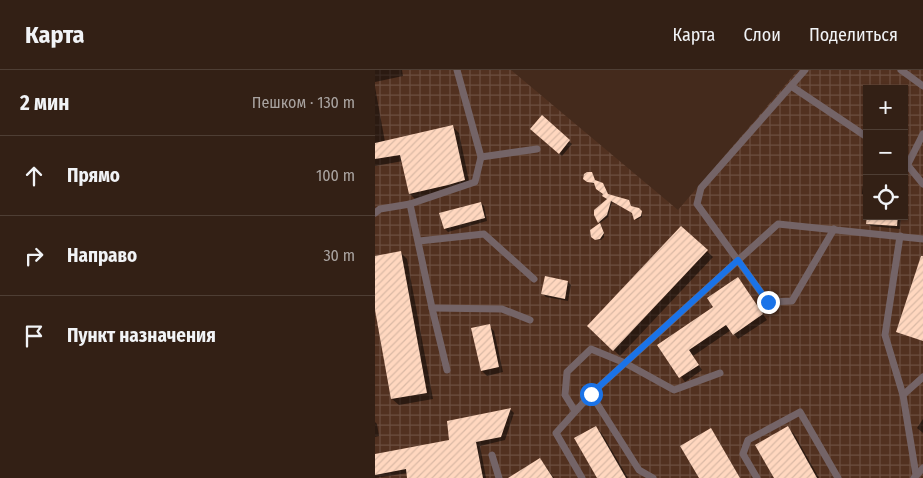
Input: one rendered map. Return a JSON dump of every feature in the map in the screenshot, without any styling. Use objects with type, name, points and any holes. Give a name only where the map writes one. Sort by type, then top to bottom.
[{"type":"lane","points":[[375,213],[380,210],[410,204],[475,182],[481,157],[457,70]]},
{"type":"lane","points":[[805,70],[701,188],[697,204],[768,302],[792,301],[833,229]]},
{"type":"lane","points":[[901,70],[923,86]]},
{"type":"lane","points":[[791,86],[863,134]]},
{"type":"lane","points":[[908,160],[923,134]]},
{"type":"lane","points":[[481,157],[537,149]]},
{"type":"lane","points":[[908,165],[923,184]]},
{"type":"lane","points":[[410,204],[447,370]]},
{"type":"lane","points":[[582,478],[556,433],[591,394],[778,224],[923,239]]},
{"type":"lane","points":[[419,241],[484,234],[534,280]]},
{"type":"lane","points":[[900,236],[885,335],[903,396],[915,477]]},
{"type":"lane","points":[[432,308],[502,309],[529,320]]},
{"type":"lane","points":[[575,411],[565,395],[567,372],[591,349],[625,363],[674,390],[720,373]]},
{"type":"lane","points":[[903,396],[923,377]]},
{"type":"lane","points":[[591,394],[639,470],[653,478]]},
{"type":"lane","points":[[757,478],[743,454],[748,440],[799,412],[838,478]]},
{"type":"lane","points":[[492,455],[499,478]]},
{"type":"lane","points":[[915,477],[923,468]]},
{"type":"shaded area","points":[[375,70],[511,70],[678,210],[798,70],[923,70],[923,478],[375,478]]},
{"type":"building","points":[[542,115],[570,140],[559,154],[530,129]]},
{"type":"building","points":[[453,125],[465,180],[409,194],[400,155],[375,159],[375,143]]},
{"type":"building","points":[[592,172],[595,180],[603,183],[608,194],[629,200],[631,206],[639,208],[642,211],[641,216],[634,220],[632,213],[611,201],[607,215],[598,223],[594,210],[607,199],[596,189],[594,183],[583,179],[584,174]]},
{"type":"building","points":[[481,202],[485,218],[444,229],[439,213]]},
{"type":"building","points":[[866,220],[898,220],[897,226],[866,224]]},
{"type":"building","points":[[600,223],[604,233],[600,239],[595,240],[591,237],[590,230]]},
{"type":"building","points":[[681,226],[708,250],[613,351],[587,326]]},
{"type":"building","points":[[401,251],[427,393],[391,399],[375,310],[375,256]]},
{"type":"building","points":[[921,256],[923,256],[923,341],[896,332]]},
{"type":"building","points":[[545,276],[568,281],[565,299],[541,294]]},
{"type":"building","points":[[738,277],[763,314],[733,335],[726,325],[689,350],[699,365],[679,378],[657,345],[713,307],[707,298]]},
{"type":"building","points":[[490,324],[499,367],[481,371],[471,328]]},
{"type":"building","points":[[511,408],[501,437],[476,442],[483,478],[407,478],[406,469],[375,475],[375,454],[449,440],[447,421]]},
{"type":"building","points":[[596,426],[626,478],[597,478],[574,438]]},
{"type":"building","points":[[788,426],[817,478],[774,478],[755,445]]},
{"type":"building","points":[[711,428],[740,478],[699,478],[680,446]]},
{"type":"building","points":[[540,458],[553,478],[508,478]]},
{"type":"route","points":[[591,394],[738,260],[768,302]]}]
